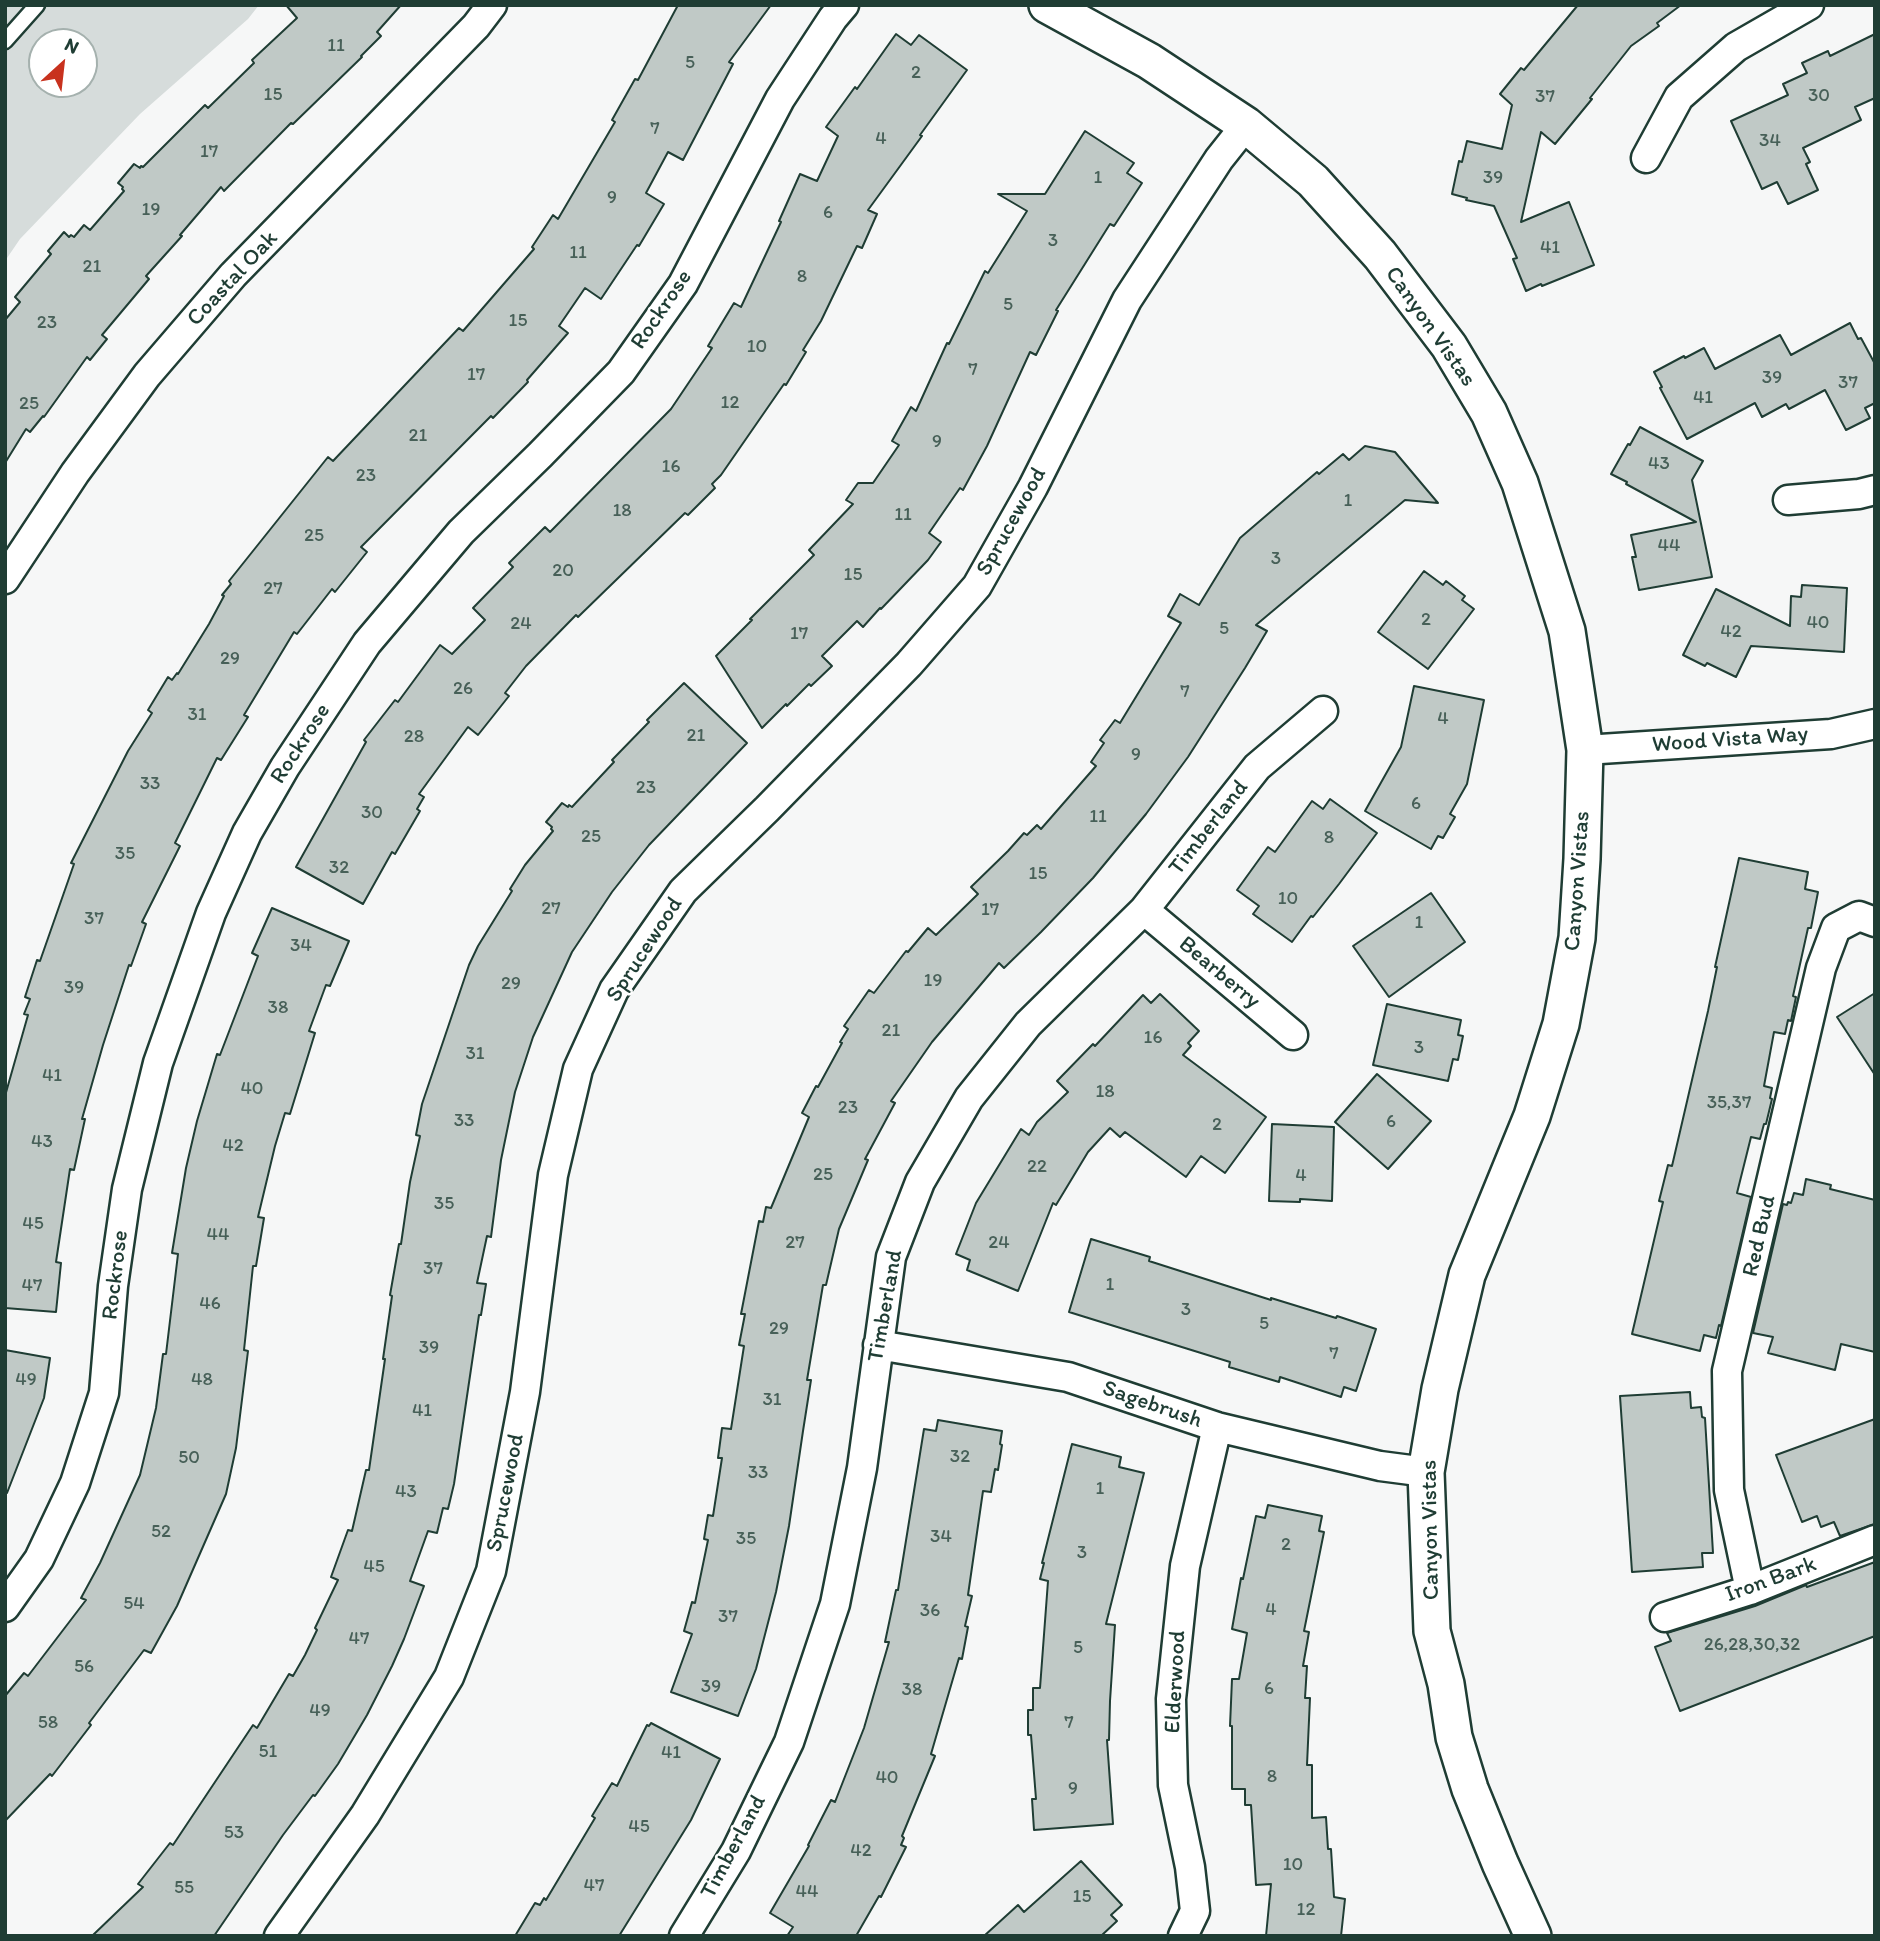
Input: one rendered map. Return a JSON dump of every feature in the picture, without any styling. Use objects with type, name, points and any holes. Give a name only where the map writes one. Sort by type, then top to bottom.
[{"type":"street","name":"Coastal Oak","points":[[5,579],[75,473],[156,365],[233,275],[476,26],[492,5]]},
{"type":"street","name":"Rockrose","points":[[5,1607],[39,1559],[75,1483],[104,1393],[113,1286],[127,1189],[158,1063],[211,913],[247,833],[285,767],[367,643],[461,532],[621,372],[683,284],[780,99],[844,5]]},
{"type":"street","name":"Canyon Vistas","points":[[1047,5],[1149,61],[1245,125],[1312,181],[1380,255],[1449,346],[1489,413],[1520,483],[1567,631],[1585,750],[1577,938],[1561,1024],[1532,1116],[1467,1275],[1440,1389],[1426,1472],[1433,1631],[1446,1684],[1454,1738],[1470,1789],[1533,1936]]},
{"type":"street","points":[[1646,158],[1679,97],[1736,47],[1809,5]]},
{"type":"street","name":"Sprucewood","points":[[279,1936],[365,1815],[449,1677],[491,1571],[525,1392],[553,1175],[578,1069],[614,990],[683,891],[909,664],[977,586],[1033,486],[1127,300],[1219,159],[1245,125]]},
{"type":"street","points":[[1788,500],[1859,494],[1875,490]]},
{"type":"street","name":"Timberland","points":[[684,1936],[736,1851],[789,1741],[835,1604],[862,1468],[891,1257],[920,1182],[969,1098],[1028,1024],[1144,910],[1257,767],[1323,710]]},
{"type":"street","name":"Wood Vista Way","points":[[1585,750],[1831,734],[1875,724]]},
{"type":"street","name":"Bearberry","points":[[1144,910],[1293,1035]]},
{"type":"street","name":"Red Bud","points":[[1750,1590],[1729,1490],[1727,1371],[1821,968],[1836,929],[1859,916],[1875,922]]},
{"type":"street","name":"Sagebrush","points":[[878,1345],[1068,1377],[1217,1427],[1380,1466],[1426,1472]]},
{"type":"street","name":"Elderwood","points":[[1184,1936],[1195,1911],[1190,1867],[1173,1785],[1171,1699],[1185,1566],[1217,1427]]},
{"type":"street","name":"Iron Bark","points":[[1665,1616],[1750,1590],[1875,1540]]},
{"type":"lane","points":[[5,41],[37,5]]},
{"type":"shaded area","points":[[5,5],[259,5],[248,19],[140,114],[20,239],[5,261]]},
{"type":"building","points":[[286,5],[401,5],[377,32],[381,36],[362,57],[291,123],[224,191],[221,187],[146,276],[149,279],[102,335],[107,339],[90,360],[87,357],[44,417],[30,432],[26,429],[5,463],[5,320],[20,302],[15,297],[51,254],[48,251],[64,232],[69,237],[74,237],[84,225],[90,230],[124,191],[118,183],[134,164],[143,167],[205,105],[208,108],[254,63],[252,60],[297,18]]},
{"type":"building","points":[[678,5],[771,5],[729,62],[733,64],[683,160],[668,152],[646,193],[664,204],[639,246],[637,245],[601,299],[585,288],[559,326],[568,333],[528,382],[361,547],[367,552],[335,592],[332,589],[297,634],[294,632],[244,715],[248,717],[221,760],[217,758],[175,843],[180,846],[142,922],[146,924],[131,966],[129,965],[103,1045],[82,1119],[85,1119],[74,1170],[70,1169],[56,1262],[61,1263],[56,1312],[5,1308],[5,1096],[28,1015],[24,1014],[30,999],[25,997],[74,864],[71,863],[128,751],[152,713],[148,710],[168,677],[172,680],[178,674],[209,624],[224,596],[222,595],[231,584],[229,581],[328,457],[333,461],[459,328],[463,331],[534,249],[532,247],[553,215],[558,219],[615,122],[612,120],[635,79],[638,80]]},
{"type":"building","points":[[1578,5],[1681,5],[1657,23],[1659,26],[1631,46],[1555,144],[1541,132],[1521,222],[1569,202],[1594,265],[1526,291],[1513,259],[1517,258],[1494,206],[1452,194],[1459,161],[1462,162],[1467,141],[1502,149],[1512,105],[1500,94],[1521,68],[1524,70]]},
{"type":"building","points":[[896,34],[911,45],[919,35],[967,70],[868,210],[877,214],[862,248],[857,246],[821,321],[803,350],[806,352],[786,385],[784,384],[712,484],[715,488],[688,515],[685,513],[578,617],[576,615],[526,666],[505,693],[509,696],[478,735],[468,727],[419,794],[424,797],[417,809],[420,811],[395,854],[392,852],[363,904],[296,867],[366,742],[364,740],[395,700],[398,702],[440,645],[452,654],[485,620],[473,608],[513,567],[509,563],[545,527],[550,532],[671,409],[712,348],[708,346],[734,303],[741,307],[800,174],[817,181],[838,136],[826,127]]},
{"type":"building","points":[[1875,34],[1875,98],[1855,107],[1861,120],[1803,148],[1810,162],[1806,164],[1818,190],[1788,204],[1777,182],[1762,189],[1731,121],[1788,95],[1783,84],[1807,73],[1802,63],[1828,51],[1830,56]]},
{"type":"building","points":[[1085,131],[1134,163],[1127,173],[1142,183],[1114,226],[1110,224],[1056,310],[1058,311],[1036,355],[1030,352],[987,446],[963,490],[960,488],[929,533],[941,542],[928,560],[863,627],[857,621],[822,656],[832,666],[762,728],[716,656],[814,555],[809,550],[853,504],[846,500],[858,483],[873,483],[899,445],[892,441],[911,407],[916,411],[947,343],[949,344],[985,271],[988,273],[1027,211],[998,194],[1045,194]]},
{"type":"building","points":[[1850,323],[1875,364],[1875,403],[1865,408],[1870,418],[1846,430],[1825,390],[1789,409],[1786,404],[1762,417],[1755,403],[1687,439],[1654,372],[1704,348],[1715,369],[1780,335],[1791,355]]},
{"type":"building","points":[[1640,427],[1703,461],[1692,480],[1712,577],[1639,590],[1632,557],[1636,557],[1631,535],[1696,522],[1611,474]]},
{"type":"building","points":[[1365,446],[1395,452],[1438,503],[1405,500],[1256,625],[1267,631],[1188,757],[1146,814],[1093,878],[1041,932],[1004,968],[999,963],[932,1042],[891,1101],[895,1103],[865,1159],[868,1160],[839,1229],[826,1285],[823,1285],[807,1380],[811,1380],[789,1526],[776,1592],[756,1669],[738,1716],[671,1692],[692,1634],[684,1631],[692,1602],[695,1603],[708,1540],[704,1539],[708,1515],[713,1516],[722,1458],[718,1458],[722,1428],[731,1429],[744,1346],[739,1345],[745,1314],[741,1314],[759,1221],[763,1222],[766,1207],[771,1208],[809,1117],[802,1113],[842,1043],[840,1042],[848,1029],[844,1026],[869,990],[874,993],[906,951],[908,952],[928,928],[936,935],[978,894],[971,887],[1024,833],[1027,835],[1037,825],[1041,829],[1096,766],[1091,762],[1104,743],[1100,740],[1115,720],[1120,723],[1181,623],[1168,616],[1180,594],[1199,605],[1240,538],[1317,472],[1319,474],[1343,454],[1349,460]]},
{"type":"building","points":[[1424,571],[1443,585],[1446,581],[1465,596],[1462,600],[1474,609],[1428,669],[1378,632]]},
{"type":"building","points":[[1802,585],[1847,588],[1844,652],[1751,646],[1736,677],[1683,655],[1716,589],[1790,626],[1791,596],[1801,597]]},
{"type":"building","points":[[684,683],[747,743],[649,845],[612,892],[572,952],[533,1037],[515,1092],[501,1160],[491,1237],[487,1236],[477,1283],[486,1284],[454,1484],[448,1509],[443,1508],[437,1533],[428,1531],[410,1581],[424,1586],[392,1666],[338,1764],[283,1835],[214,1936],[92,1936],[143,1887],[138,1884],[170,1843],[173,1845],[253,1725],[257,1728],[289,1674],[293,1676],[317,1630],[315,1628],[338,1580],[331,1577],[348,1530],[352,1531],[366,1470],[369,1470],[385,1359],[390,1295],[420,1136],[416,1135],[422,1104],[469,965],[525,865],[553,831],[546,822],[562,803],[572,807],[649,722],[647,720]]},
{"type":"building","points":[[1414,686],[1484,700],[1467,784],[1450,814],[1455,817],[1443,838],[1438,836],[1431,849],[1365,811],[1401,747]]},
{"type":"building","points":[[1330,799],[1377,833],[1292,942],[1253,914],[1259,906],[1237,890],[1268,847],[1275,852],[1312,801],[1323,809]]},
{"type":"building","points":[[1739,858],[1808,872],[1805,889],[1818,892],[1793,996],[1796,997],[1791,1021],[1788,1020],[1785,1034],[1774,1032],[1764,1086],[1772,1088],[1766,1124],[1760,1139],[1751,1137],[1737,1193],[1751,1197],[1721,1326],[1719,1325],[1716,1338],[1704,1335],[1700,1351],[1632,1334],[1663,1202],[1659,1201],[1668,1165],[1672,1166],[1708,1011]]},
{"type":"building","points":[[1431,893],[1465,942],[1389,997],[1353,946]]},
{"type":"building","points":[[272,908],[349,941],[330,986],[326,985],[309,1031],[315,1033],[290,1114],[285,1113],[258,1217],[264,1218],[256,1266],[253,1266],[244,1350],[248,1351],[236,1448],[226,1494],[177,1606],[151,1653],[144,1650],[52,1776],[50,1774],[5,1821],[5,1696],[24,1673],[28,1676],[86,1600],[81,1598],[140,1475],[156,1408],[163,1354],[166,1354],[178,1254],[172,1253],[186,1168],[217,1054],[220,1055],[258,956],[252,953]]},
{"type":"building","points":[[1875,993],[1875,1075],[1837,1017]]},
{"type":"building","points":[[1160,994],[1199,1031],[1188,1043],[1191,1046],[1183,1055],[1266,1117],[1225,1173],[1201,1156],[1186,1177],[1125,1132],[1120,1137],[1110,1128],[1088,1152],[1056,1205],[1053,1203],[1018,1291],[967,1270],[970,1260],[956,1254],[976,1203],[1021,1129],[1029,1135],[1037,1122],[1068,1092],[1057,1081],[1093,1044],[1095,1046],[1143,995],[1151,1003]]},
{"type":"building","points":[[1387,1004],[1461,1020],[1458,1035],[1463,1036],[1458,1060],[1453,1059],[1448,1081],[1373,1065]]},
{"type":"building","points":[[1377,1074],[1431,1121],[1388,1169],[1335,1122]]},
{"type":"building","points":[[1272,1124],[1334,1127],[1332,1201],[1269,1201]]},
{"type":"building","points":[[1806,1179],[1831,1185],[1830,1189],[1875,1200],[1875,1352],[1841,1344],[1835,1370],[1768,1353],[1773,1337],[1753,1333],[1783,1204],[1791,1203],[1794,1193],[1803,1195]]},
{"type":"building","points":[[1091,1239],[1150,1257],[1149,1261],[1271,1300],[1336,1318],[1337,1316],[1376,1329],[1356,1391],[1344,1387],[1341,1397],[1280,1377],[1279,1382],[1229,1367],[1230,1362],[1069,1312]]},
{"type":"building","points":[[5,1350],[50,1358],[44,1398],[7,1493],[5,1492]]},
{"type":"building","points":[[1690,1392],[1691,1408],[1701,1407],[1702,1417],[1705,1418],[1713,1553],[1702,1553],[1703,1567],[1632,1572],[1620,1396]]},
{"type":"building","points":[[1875,1419],[1875,1524],[1840,1536],[1834,1522],[1821,1527],[1817,1516],[1802,1522],[1776,1455]]},
{"type":"building","points":[[938,1420],[1002,1431],[1002,1445],[991,1492],[983,1491],[968,1595],[972,1596],[965,1626],[968,1627],[962,1659],[959,1658],[931,1754],[935,1756],[902,1836],[904,1838],[901,1845],[906,1847],[881,1897],[879,1896],[856,1936],[787,1936],[793,1927],[770,1913],[809,1846],[831,1800],[835,1802],[864,1728],[889,1642],[885,1642],[898,1590],[924,1429],[936,1431]]},
{"type":"building","points":[[1072,1444],[1121,1457],[1119,1467],[1144,1473],[1106,1624],[1115,1625],[1107,1740],[1113,1824],[1034,1830],[1032,1799],[1036,1799],[1031,1735],[1028,1735],[1028,1710],[1033,1710],[1033,1688],[1040,1688],[1048,1581],[1040,1579]]},
{"type":"building","points":[[1268,1505],[1322,1516],[1319,1531],[1324,1532],[1304,1631],[1309,1632],[1303,1666],[1307,1666],[1305,1698],[1310,1698],[1307,1765],[1312,1765],[1312,1818],[1326,1817],[1334,1897],[1345,1899],[1341,1936],[1266,1936],[1271,1884],[1256,1885],[1251,1805],[1245,1805],[1245,1789],[1232,1789],[1232,1679],[1239,1679],[1247,1633],[1232,1629],[1256,1516],[1265,1518]]},
{"type":"building","points":[[1875,1562],[1875,1636],[1680,1711],[1655,1647],[1671,1641],[1667,1633],[1755,1606],[1806,1585],[1807,1587]]},
{"type":"building","points":[[651,1723],[720,1759],[691,1820],[619,1936],[515,1936],[535,1903],[540,1905],[544,1898],[546,1900],[595,1818],[592,1816],[612,1783],[617,1786],[647,1725]]},
{"type":"building","points":[[1081,1861],[1122,1905],[1111,1915],[1117,1921],[1101,1936],[984,1936],[1018,1905],[1024,1912]]}]
